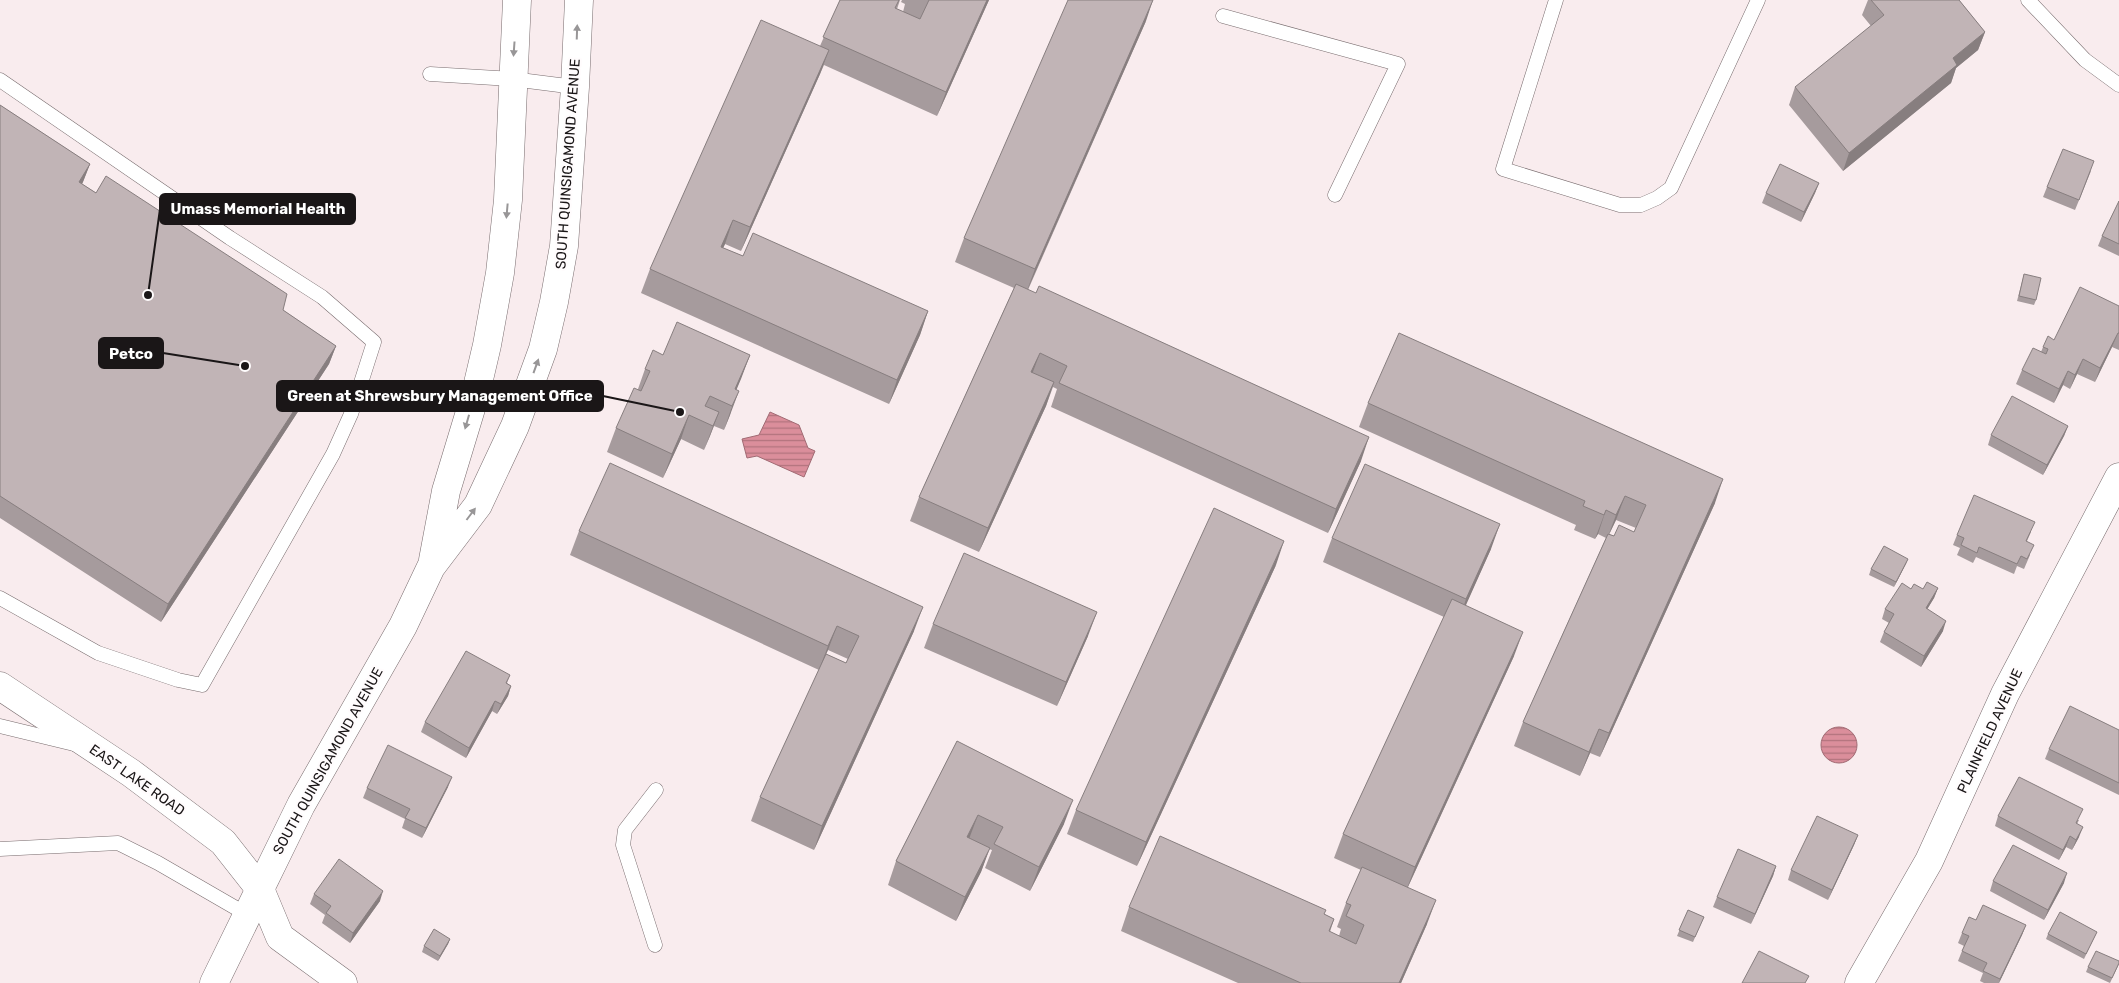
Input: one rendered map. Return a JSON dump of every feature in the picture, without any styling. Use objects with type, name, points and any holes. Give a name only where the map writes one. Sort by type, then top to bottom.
[{"type":"main road","name":"SOUTH QUINSIGAMOND AVENUE","points":[[431,567],[446,491],[476,392],[500,273],[508,200],[517,0]]},
{"type":"main road","name":"SOUTH QUINSIGAMOND AVENUE","points":[[214,983],[301,805],[403,626],[431,567],[478,505],[515,426],[543,349],[564,246],[575,87],[578,0]]},
{"type":"main road","name":"PLAINFIELD AVENUE","points":[[1859,983],[1928,862],[2005,694],[2119,478]]},
{"type":"main road","name":"EAST LAKE ROAD","points":[[0,686],[131,774],[222,842],[260,889],[280,937],[343,983]]},
{"type":"lane","points":[[1556,0],[1503,169],[1620,205],[1641,205],[1657,198],[1670,188],[1758,0]]},
{"type":"lane","points":[[2028,0],[2085,60],[2119,85]]},
{"type":"lane","points":[[1222,16],[1398,64],[1334,195]]},
{"type":"lane","points":[[430,74],[512,79],[575,87]]},
{"type":"lane","points":[[0,80],[230,238],[322,297],[374,342],[351,414],[333,454],[202,685],[178,680],[98,653],[0,598]]},
{"type":"lane","points":[[0,726],[94,749]]},
{"type":"lane","points":[[655,945],[623,845],[625,830],[656,790]]},
{"type":"lane","points":[[0,849],[118,843],[158,863],[248,915]]},
{"type":"shaded area","points":[[770,412],[799,425],[808,448],[815,451],[804,477],[757,456],[747,458],[742,439],[759,435]]},
{"type":"shaded area","points":[[1839,727],[1846,728],[1852,732],[1856,738],[1856,752],[1852,758],[1846,762],[1839,763],[1832,762],[1826,758],[1822,752],[1821,745],[1822,738],[1826,732],[1832,728]]},
{"type":"building","points":[[840,0],[899,0],[895,8],[920,19],[929,0],[987,0],[946,92],[823,37]]},
{"type":"building","points":[[1068,0],[1153,0],[1035,269],[964,238]]},
{"type":"building","points":[[1871,0],[1959,0],[1985,32],[1953,58],[1957,65],[1849,153],[1795,87],[1884,15]]},
{"type":"building","points":[[761,20],[829,50],[750,227],[733,220],[721,247],[743,256],[753,233],[928,311],[897,380],[650,269]]},
{"type":"building","points":[[0,105],[90,164],[79,182],[96,193],[106,176],[287,294],[283,310],[336,346],[168,604],[0,496]]},
{"type":"building","points":[[2063,149],[2094,161],[2079,200],[2047,187]]},
{"type":"building","points":[[1780,164],[1819,183],[1804,212],[1766,193]]},
{"type":"building","points":[[2119,201],[2119,244],[2102,236]]},
{"type":"building","points":[[2024,274],[2041,278],[2036,300],[2019,296]]},
{"type":"building","points":[[1016,284],[1036,293],[1039,286],[1369,437],[1336,509],[1059,383],[1067,366],[1040,353],[1031,372],[1054,382],[988,528],[919,497]]},
{"type":"building","points":[[2080,287],[2119,306],[2119,333],[2100,368],[2083,359],[2075,375],[2068,371],[2059,389],[2022,370],[2033,348],[2046,354],[2048,349],[2043,347],[2048,336],[2054,340]]},
{"type":"building","points":[[677,322],[750,355],[735,389],[739,391],[732,406],[710,396],[705,406],[719,412],[713,426],[689,415],[672,454],[616,428],[634,388],[641,391],[650,371],[645,369],[653,350],[663,355]]},
{"type":"building","points":[[1399,333],[1723,479],[1609,733],[1599,729],[1589,752],[1523,722],[1608,534],[1614,536],[1619,525],[1634,532],[1646,505],[1625,496],[1616,515],[1606,510],[1604,515],[1583,506],[1585,501],[1368,403]]},
{"type":"building","points":[[2012,396],[2068,426],[2047,465],[1991,435]]},
{"type":"building","points":[[610,463],[923,607],[822,826],[760,797],[826,654],[846,663],[859,636],[837,626],[828,646],[579,531]]},
{"type":"building","points":[[1365,464],[1500,524],[1466,599],[1332,538]]},
{"type":"building","points":[[1974,495],[2035,522],[2026,541],[2034,545],[2027,559],[2021,556],[2017,564],[1979,547],[1977,553],[1961,545],[1964,538],[1957,535]]},
{"type":"building","points":[[1214,508],[1284,541],[1146,842],[1076,810]]},
{"type":"building","points":[[1884,546],[1908,559],[1896,582],[1871,569]]},
{"type":"building","points":[[964,553],[1097,612],[1066,682],[933,624]]},
{"type":"building","points":[[1927,582],[1938,588],[1926,608],[1946,621],[1924,656],[1884,632],[1894,614],[1885,609],[1902,583],[1911,589],[1914,584],[1923,589]]},
{"type":"building","points":[[1452,599],[1523,632],[1415,867],[1343,834]]},
{"type":"building","points":[[466,651],[510,675],[506,683],[511,686],[501,704],[495,701],[469,748],[425,722]]},
{"type":"building","points":[[2070,706],[2119,730],[2119,783],[2049,749]]},
{"type":"building","points":[[957,741],[1073,800],[1039,867],[994,844],[1003,827],[978,815],[967,837],[990,848],[965,897],[896,861]]},
{"type":"building","points":[[388,745],[452,777],[426,828],[405,818],[410,809],[367,788]]},
{"type":"building","points":[[2019,777],[2083,809],[2076,823],[2083,827],[2076,840],[2070,836],[2063,850],[1998,816]]},
{"type":"building","points":[[1817,816],[1858,835],[1832,890],[1791,870]]},
{"type":"building","points":[[1160,836],[1326,910],[1324,914],[1334,919],[1329,931],[1356,944],[1364,925],[1346,916],[1351,905],[1346,903],[1362,867],[1436,900],[1399,983],[1301,983],[1129,907]]},
{"type":"building","points":[[2013,845],[2067,873],[2048,910],[1993,881]]},
{"type":"building","points":[[1738,849],[1776,866],[1755,914],[1717,897]]},
{"type":"building","points":[[339,859],[383,891],[353,933],[326,913],[331,906],[314,894]]},
{"type":"building","points":[[1983,905],[2026,925],[2000,979],[1983,971],[1987,963],[1962,951],[1969,936],[1962,933],[1969,917],[1976,920]]},
{"type":"building","points":[[1688,910],[1704,917],[1695,937],[1679,930]]},
{"type":"building","points":[[2060,912],[2097,932],[2086,954],[2048,934]]},
{"type":"building","points":[[434,929],[450,939],[440,956],[424,946]]},
{"type":"building","points":[[1759,951],[1809,976],[1805,983],[1742,983]]},
{"type":"building","points":[[2096,951],[2119,961],[2112,978],[2088,967]]},
{"type":"place","name":"Umass Memorial Health","points":[[148,295]]},
{"type":"place","name":"Petco","points":[[245,366]]},
{"type":"place","name":"Green at Shrewsbury Management Office","points":[[680,412]]}]
